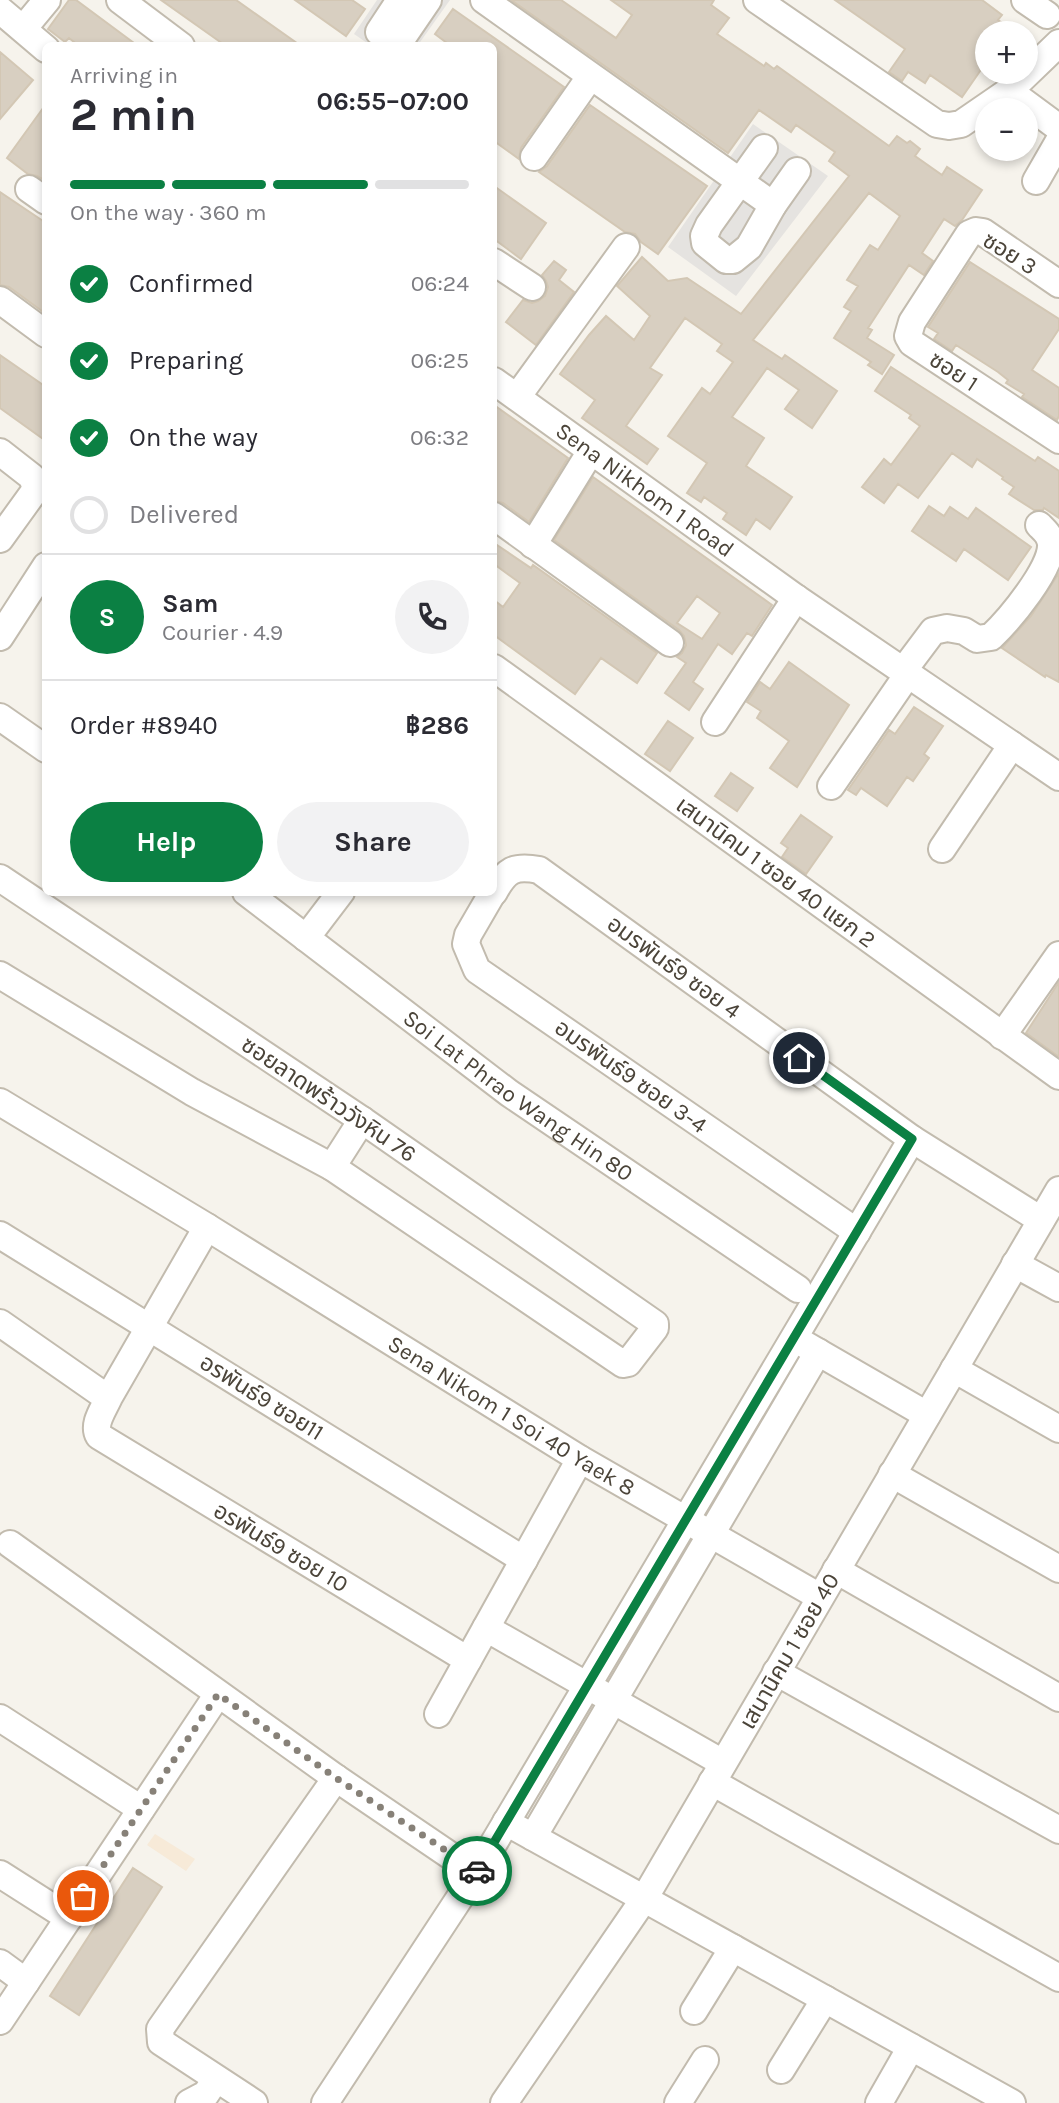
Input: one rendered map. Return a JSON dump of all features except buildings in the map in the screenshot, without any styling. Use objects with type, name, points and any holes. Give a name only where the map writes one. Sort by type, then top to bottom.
[{"type":"street","points":[[23,29],[47,0]]},
{"type":"street","points":[[120,0],[166,41]]},
{"type":"street","points":[[388,38],[400,0]]},
{"type":"street","points":[[388,38],[428,0]]},
{"type":"street","points":[[484,0],[774,205]]},
{"type":"street","points":[[758,0],[937,124],[948,126],[961,124],[1009,91],[1059,43]]},
{"type":"street","points":[[1025,0],[1047,15]]},
{"type":"street","points":[[0,10],[42,46]]},
{"type":"street","points":[[534,157],[590,76]]},
{"type":"street","points":[[1009,91],[1059,128]]},
{"type":"street","points":[[1036,181],[1059,141]]},
{"type":"street","points":[[764,148],[732,176],[704,236],[705,243],[726,260],[733,260],[749,247],[797,171]]},
{"type":"street","name":"ซอย 3","points":[[940,278],[969,234],[976,231],[983,232],[1059,284]]},
{"type":"street","points":[[517,397],[626,247]]},
{"type":"street","points":[[497,264],[532,287]]},
{"type":"street","name":"ซอย 1","points":[[940,278],[912,322],[908,336],[912,343],[1059,440]]},
{"type":"street","points":[[0,300],[42,331]]},
{"type":"street","name":"Sena Nikhom 1 Road","points":[[497,383],[796,598],[1058,775]]},
{"type":"street","points":[[533,545],[590,450]]},
{"type":"street","points":[[0,539],[36,489],[32,477],[2,457]]},
{"type":"street","points":[[497,518],[670,643]]},
{"type":"street","points":[[831,786],[933,631],[947,628],[964,631],[977,639],[992,638],[1005,624],[1045,568],[1051,546],[1048,533],[1039,525]]},
{"type":"street","points":[[0,637],[42,572]]},
{"type":"street","points":[[715,722],[796,598]]},
{"type":"street","name":"เสนานิคม 1 ซอย 40 แยก 2","points":[[497,670],[1059,1076]]},
{"type":"street","points":[[0,717],[42,746]]},
{"type":"street","points":[[942,849],[1012,745]]},
{"type":"street","name":"อมรพันธ์9 ซอย 3-4","points":[[497,886],[511,870],[525,867],[539,870],[551,878]]},
{"type":"street","name":"ซอยลาดพร้าววังหิน 76","points":[[0,878],[362,1120],[656,1325],[626,1364],[332,1167]]},
{"type":"street","name":"อมรพันธ์9 ซอย 4","points":[[551,878],[912,1139],[1041,1220]]},
{"type":"street","name":"Soi Lat Phrao Wang Hin 80","points":[[251,896],[509,1093],[798,1289]]},
{"type":"street","points":[[306,938],[338,896]]},
{"type":"street","name":"อมรพันธ์9 ซอย 3-4","points":[[491,896],[468,935],[466,944],[477,970],[857,1232]]},
{"type":"street","points":[[1002,1036],[1059,955]]},
{"type":"street","points":[[0,975],[192,1092],[332,1167],[362,1120]]},
{"type":"street","name":"Sena Nikom 1 Soi 40 Yaek 8","points":[[0,1102],[207,1227],[580,1460],[820,1597]]},
{"type":"street","points":[[325,2103],[476,1873],[912,1139]]},
{"type":"street","name":"เสนานิคม 1 ซอย 40","points":[[504,2103],[644,1899],[1059,1190]]},
{"type":"street","points":[[150,1328],[207,1227]]},
{"type":"street","name":"อรพันธ์9 ซอย11","points":[[0,1234],[524,1560]]},
{"type":"street","points":[[1015,1264],[1059,1289]]},
{"type":"street","points":[[0,1323],[99,1392]]},
{"type":"street","name":"อรพันธ์9 ซอย 10","points":[[150,1328],[109,1397],[97,1424],[96,1431],[99,1436],[468,1660]]},
{"type":"street","points":[[794,1338],[927,1415]]},
{"type":"street","points":[[533,1837],[818,1352]]},
{"type":"street","points":[[954,1369],[1059,1429]]},
{"type":"street","points":[[438,1714],[580,1460]]},
{"type":"street","points":[[892,1474],[1059,1569]]},
{"type":"street","points":[[9,1544],[336,1778],[476,1873]]},
{"type":"street","points":[[836,1570],[1059,1698]]},
{"type":"street","points":[[486,1628],[614,1701],[717,1773],[1059,1978]]},
{"type":"street","points":[[776,1672],[1059,1830]]},
{"type":"street","points":[[0,2021],[218,1694]]},
{"type":"street","points":[[0,1718],[141,1809]]},
{"type":"street","points":[[254,2103],[161,2042],[160,2029],[336,1778]]},
{"type":"street","points":[[506,1822],[1008,2102]]},
{"type":"street","points":[[0,1874],[69,1918]]},
{"type":"street","points":[[694,2011],[733,1948]]},
{"type":"street","points":[[0,1964],[26,1982]]},
{"type":"street","points":[[781,2070],[825,1999]]},
{"type":"street","points":[[879,2103],[911,2047]]},
{"type":"street","points":[[678,2103],[705,2060]]},
{"type":"street","points":[[189,2103],[206,2094],[216,2079]]},
{"type":"shaded area","points":[[377,0],[450,0],[420,42],[366,42],[354,34]]},
{"type":"shaded area","points":[[753,124],[828,176],[736,296],[668,247]]},
{"type":"shaded area","points":[[155,1834],[195,1859],[186,1871],[147,1845]]},
{"type":"way so far","points":[[83,1896],[218,1694],[336,1778],[476,1873],[477,1871]]},
{"type":"route","points":[[477,1871],[912,1139],[799,1058]]}]
